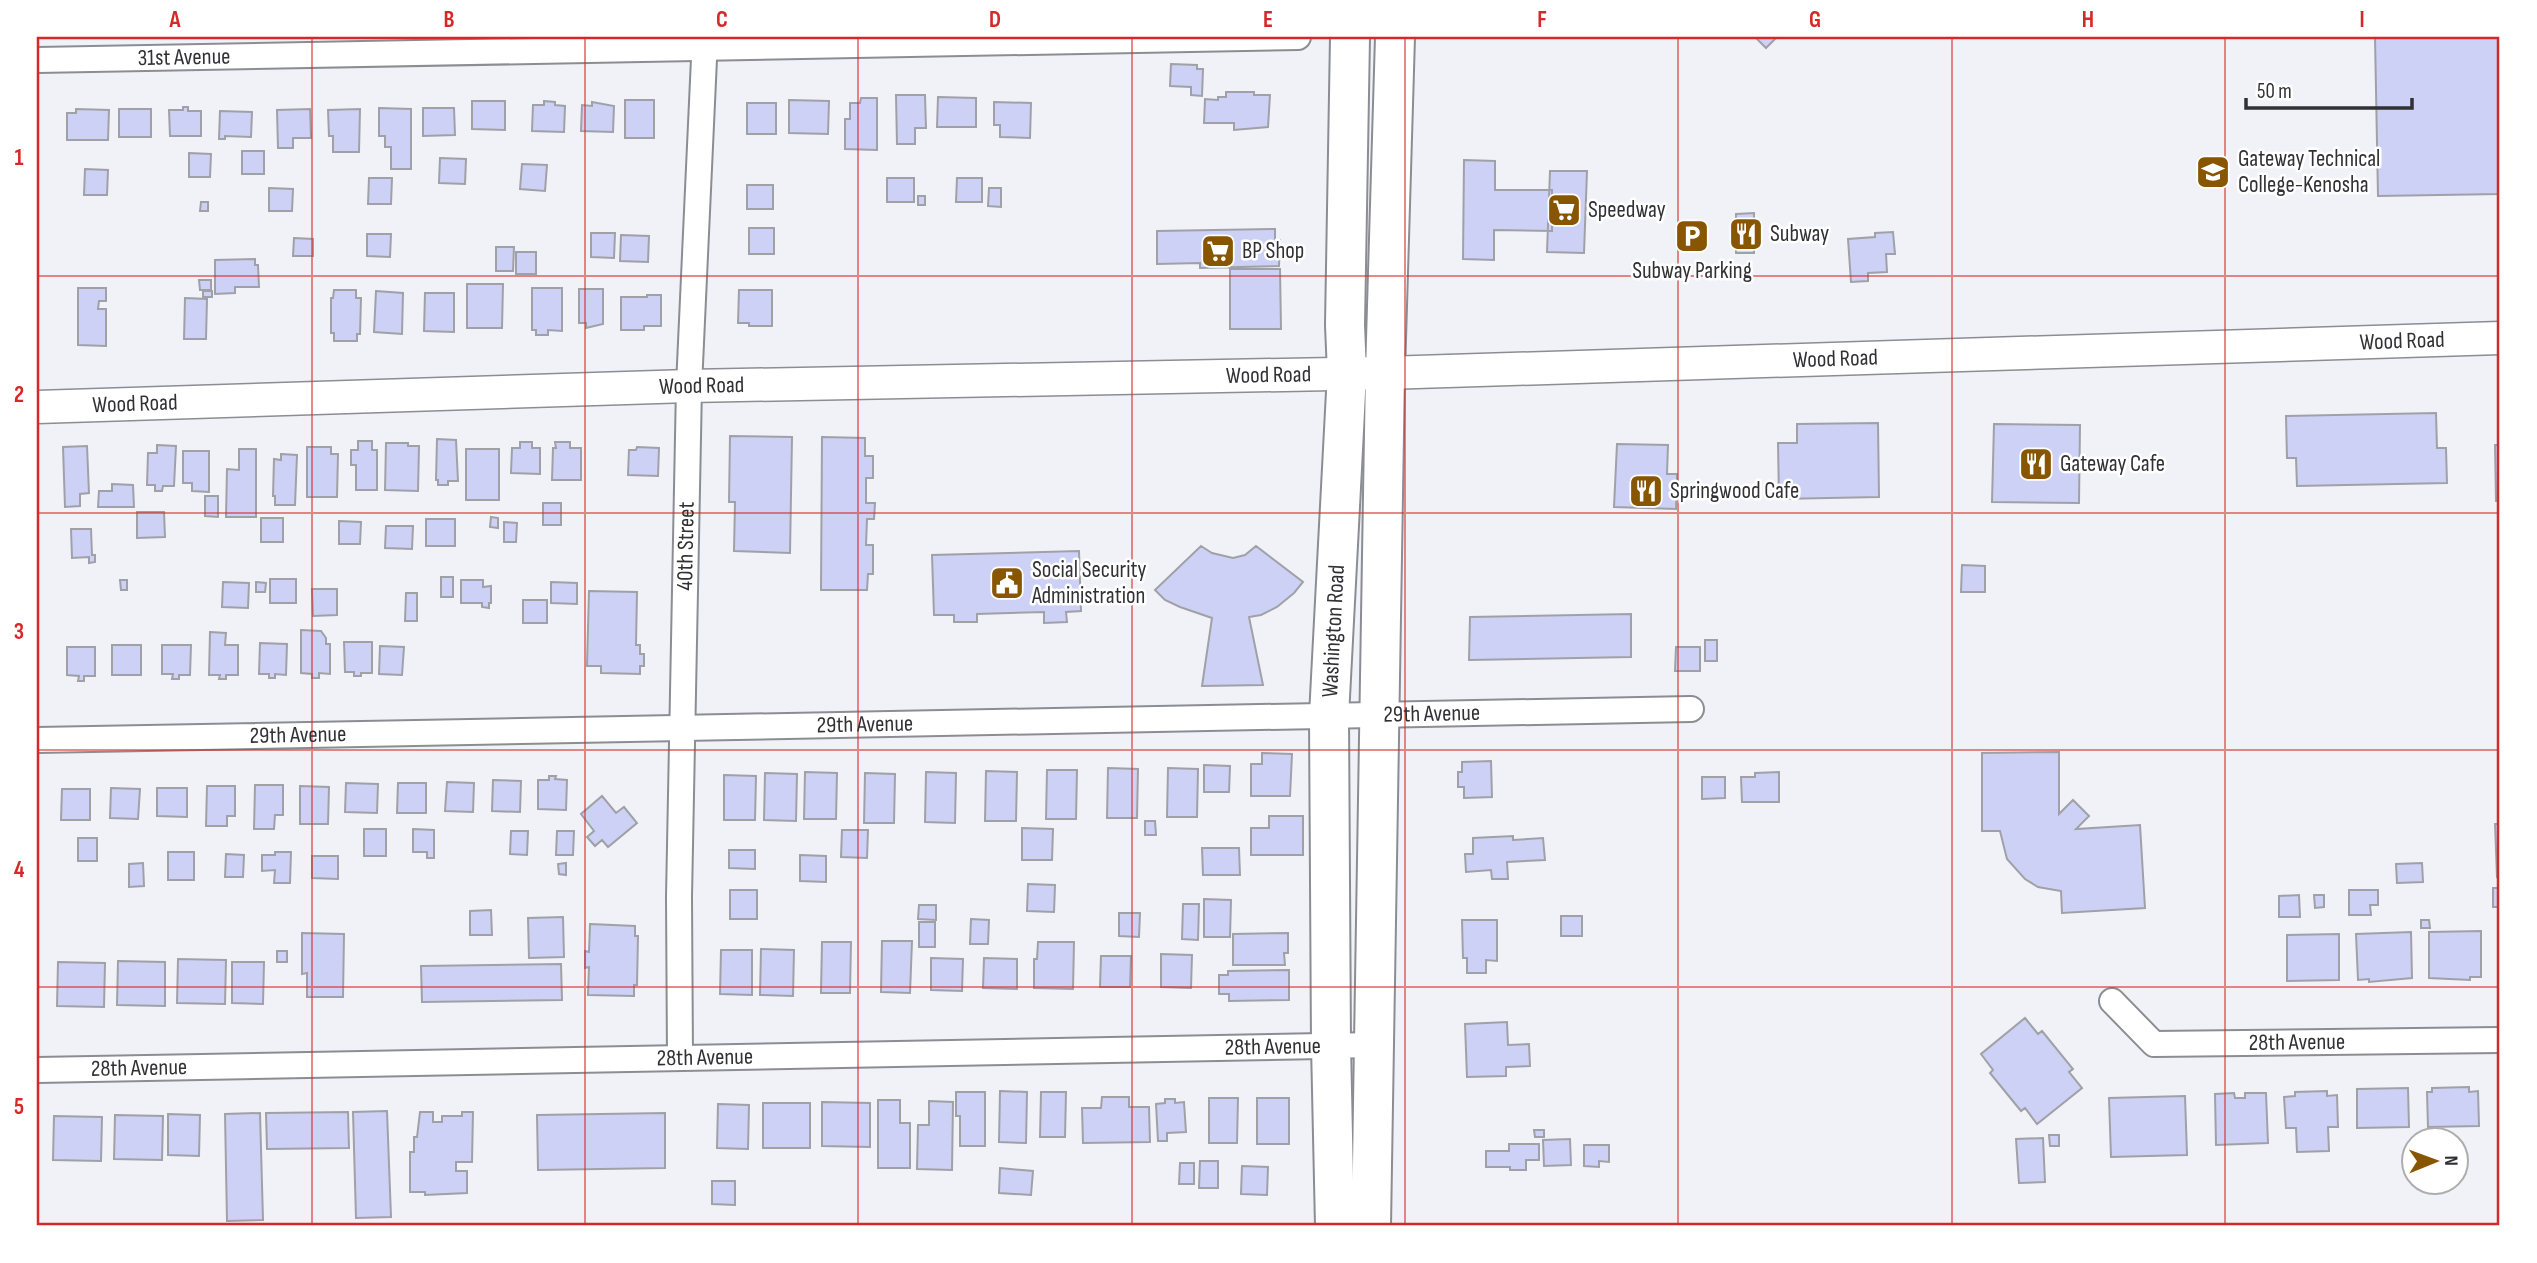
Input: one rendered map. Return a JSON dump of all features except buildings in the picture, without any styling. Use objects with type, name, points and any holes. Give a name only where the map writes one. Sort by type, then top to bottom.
[{"type":"main road","name":"Washington Road","points":[[1335,1226],[1329,716],[1347,373],[1345,325],[1350,37]]},
{"type":"main road","name":"Washington Road","points":[[1371,1226],[1385,373],[1395,37]]},
{"type":"street","name":"31st Avenue","points":[[37,60],[705,42],[1298,37]]},
{"type":"street","name":"40th Street","points":[[680,1057],[688,386],[705,42]]},
{"type":"street","name":"Wood Road","points":[[37,407],[688,386],[1385,373],[2500,338]]},
{"type":"street","name":"29th Avenue","points":[[37,740],[1691,709]]},
{"type":"street","name":"28th Avenue","points":[[2112,1000],[2154,1044],[2500,1040]]},
{"type":"street","name":"28th Avenue","points":[[37,1070],[1374,1045]]},
{"type":"place","name":"Gateway Technical College-Kenosha","points":[[2213,172]]},
{"type":"place","name":"Speedway","points":[[1564,210]]},
{"type":"place","name":"Subway","points":[[1746,234]]},
{"type":"place","name":"Subway Parking","points":[[1692,236]]},
{"type":"place","name":"BP Shop","points":[[1218,251]]},
{"type":"place","name":"Gateway Cafe","points":[[2036,464]]},
{"type":"place","name":"Springwood Cafe","points":[[1646,491]]},
{"type":"place","name":"Social Security Administration","points":[[1007,583]]}]
